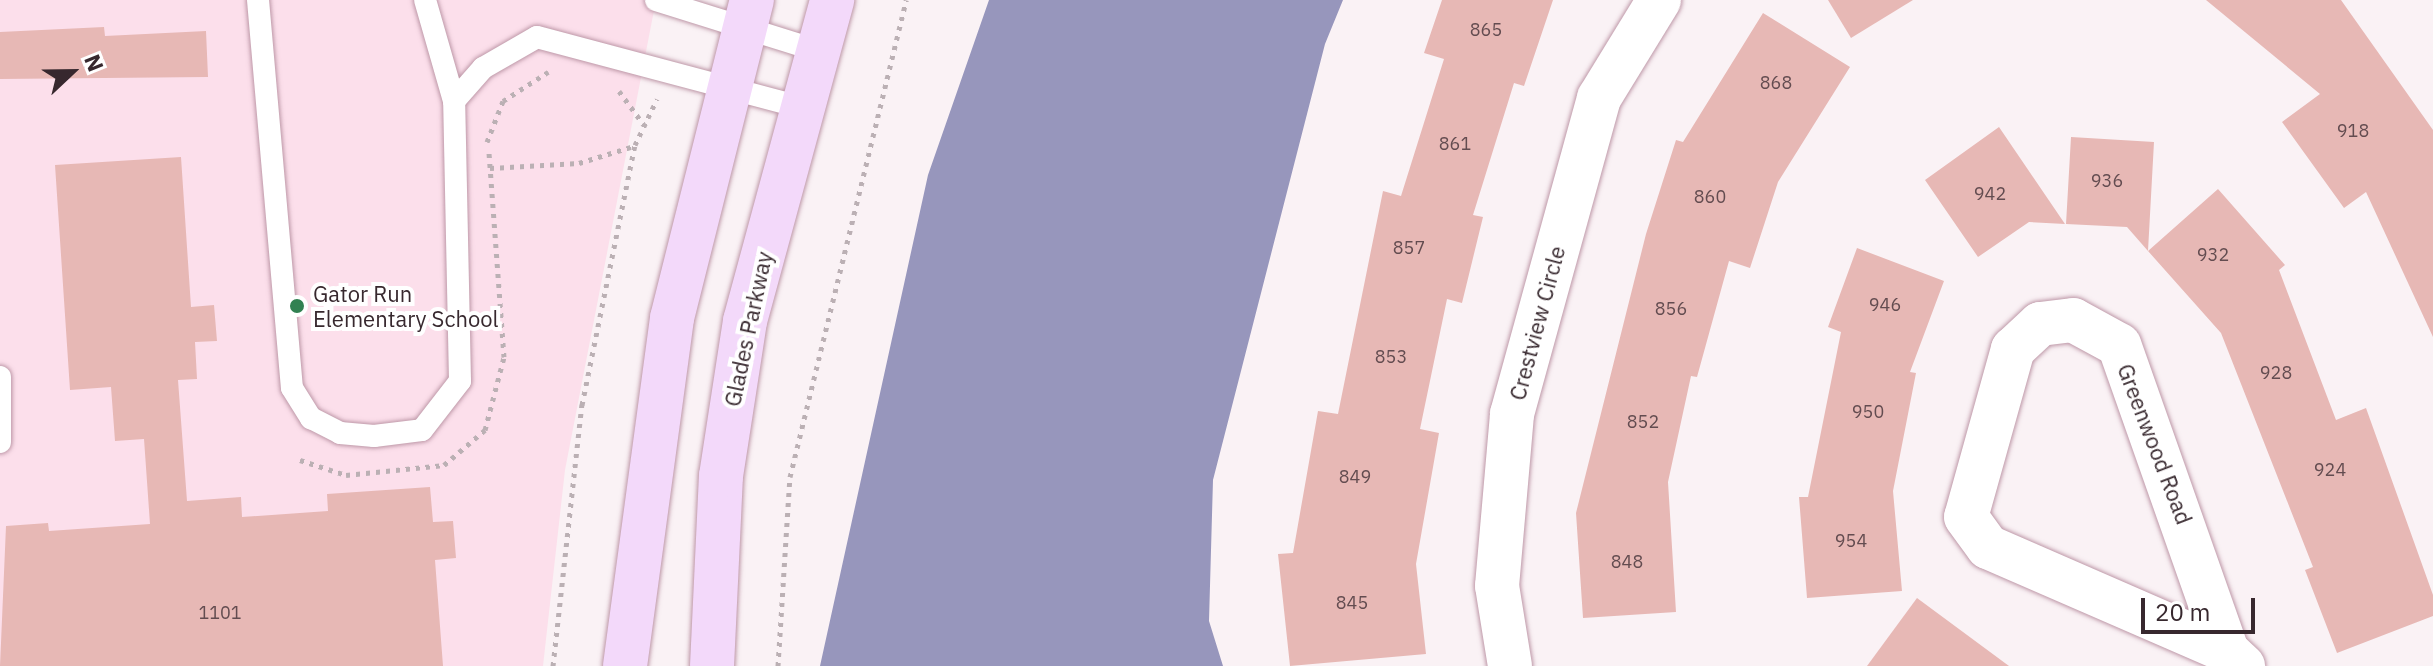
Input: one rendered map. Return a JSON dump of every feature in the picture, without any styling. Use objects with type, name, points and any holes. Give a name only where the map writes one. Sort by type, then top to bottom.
[{"type":"main road","name":"Glades Parkway","points":[[712,666],[721,476],[745,321],[832,0]]},
{"type":"main road","points":[[625,666],[672,318],[748,13]]},
{"type":"street","name":"Crestview Circle","points":[[1510,666],[1497,586],[1512,414],[1599,98],[1659,0]]},
{"type":"street","name":"Greenwood Road","points":[[2073,320],[2119,345],[2235,658],[1988,547],[1966,517],[2013,349],[2040,324],[2073,320]]},
{"type":"lane","points":[[258,0],[292,388],[311,418],[340,433],[422,430],[460,381],[454,101],[425,0]]},
{"type":"lane","points":[[656,0],[748,13],[816,50]]},
{"type":"lane","points":[[454,101],[483,68],[537,37],[666,67],[801,107]]},
{"type":"lane","points":[[0,377],[0,442]]},
{"type":"path","points":[[778,666],[790,477],[906,0]]},
{"type":"path","points":[[553,666],[582,405],[635,145],[666,67]]},
{"type":"path","points":[[560,70],[522,83],[503,101],[487,141],[490,168],[579,163],[635,145]]},
{"type":"path","points":[[615,86],[644,125]]},
{"type":"shaded area","name":"Gator Run Elementary School","points":[[0,0],[656,0],[565,470],[543,666],[0,666]]},
{"type":"water","points":[[989,0],[1343,0],[1325,44],[1213,480],[1209,621],[1223,666],[820,666],[928,175]]},
{"type":"building","points":[[1442,0],[1553,0],[1524,86],[1514,83],[1473,215],[1483,217],[1462,303],[1447,299],[1420,429],[1439,433],[1416,564],[1426,654],[1290,666],[1278,554],[1293,553],[1318,411],[1338,414],[1383,191],[1401,196],[1444,59],[1424,53]]},
{"type":"building","points":[[1828,0],[1913,0],[1851,38]]},
{"type":"building","points":[[2206,0],[2341,0],[2433,130],[2433,337],[2366,192],[2344,208],[2282,122],[2320,94]]},
{"type":"building","points":[[1763,13],[1850,67],[1778,182],[1750,268],[1729,261],[1697,377],[1691,376],[1668,482],[1676,612],[1583,618],[1576,513],[1646,234],[1676,140],[1683,142]]},
{"type":"building","points":[[104,27],[105,36],[206,31],[208,77],[0,79],[0,32]]},
{"type":"building","points":[[1999,127],[2065,224],[2029,222],[1978,257],[1925,180]]},
{"type":"building","points":[[2071,137],[2154,142],[2148,251],[2127,227],[2066,224]]},
{"type":"building","points":[[181,157],[191,307],[214,305],[217,341],[195,342],[197,379],[178,380],[187,501],[241,497],[242,517],[328,511],[327,494],[430,487],[433,522],[453,521],[456,558],[435,560],[443,666],[0,666],[6,526],[48,523],[49,531],[150,524],[144,439],[115,441],[111,387],[70,390],[55,165]]},
{"type":"building","points":[[2218,189],[2285,265],[2279,270],[2336,420],[2366,408],[2433,595],[2433,616],[2337,653],[2305,570],[2313,567],[2221,333],[2148,251]]},
{"type":"building","points":[[1857,248],[1944,281],[1910,372],[1916,373],[1893,491],[1902,591],[1807,598],[1799,497],[1808,497],[1841,332],[1828,327]]},
{"type":"building","points":[[1917,598],[2009,666],[1867,666]]},
{"type":"place","name":"Gator Run Elementary School","points":[[297,306]]}]
